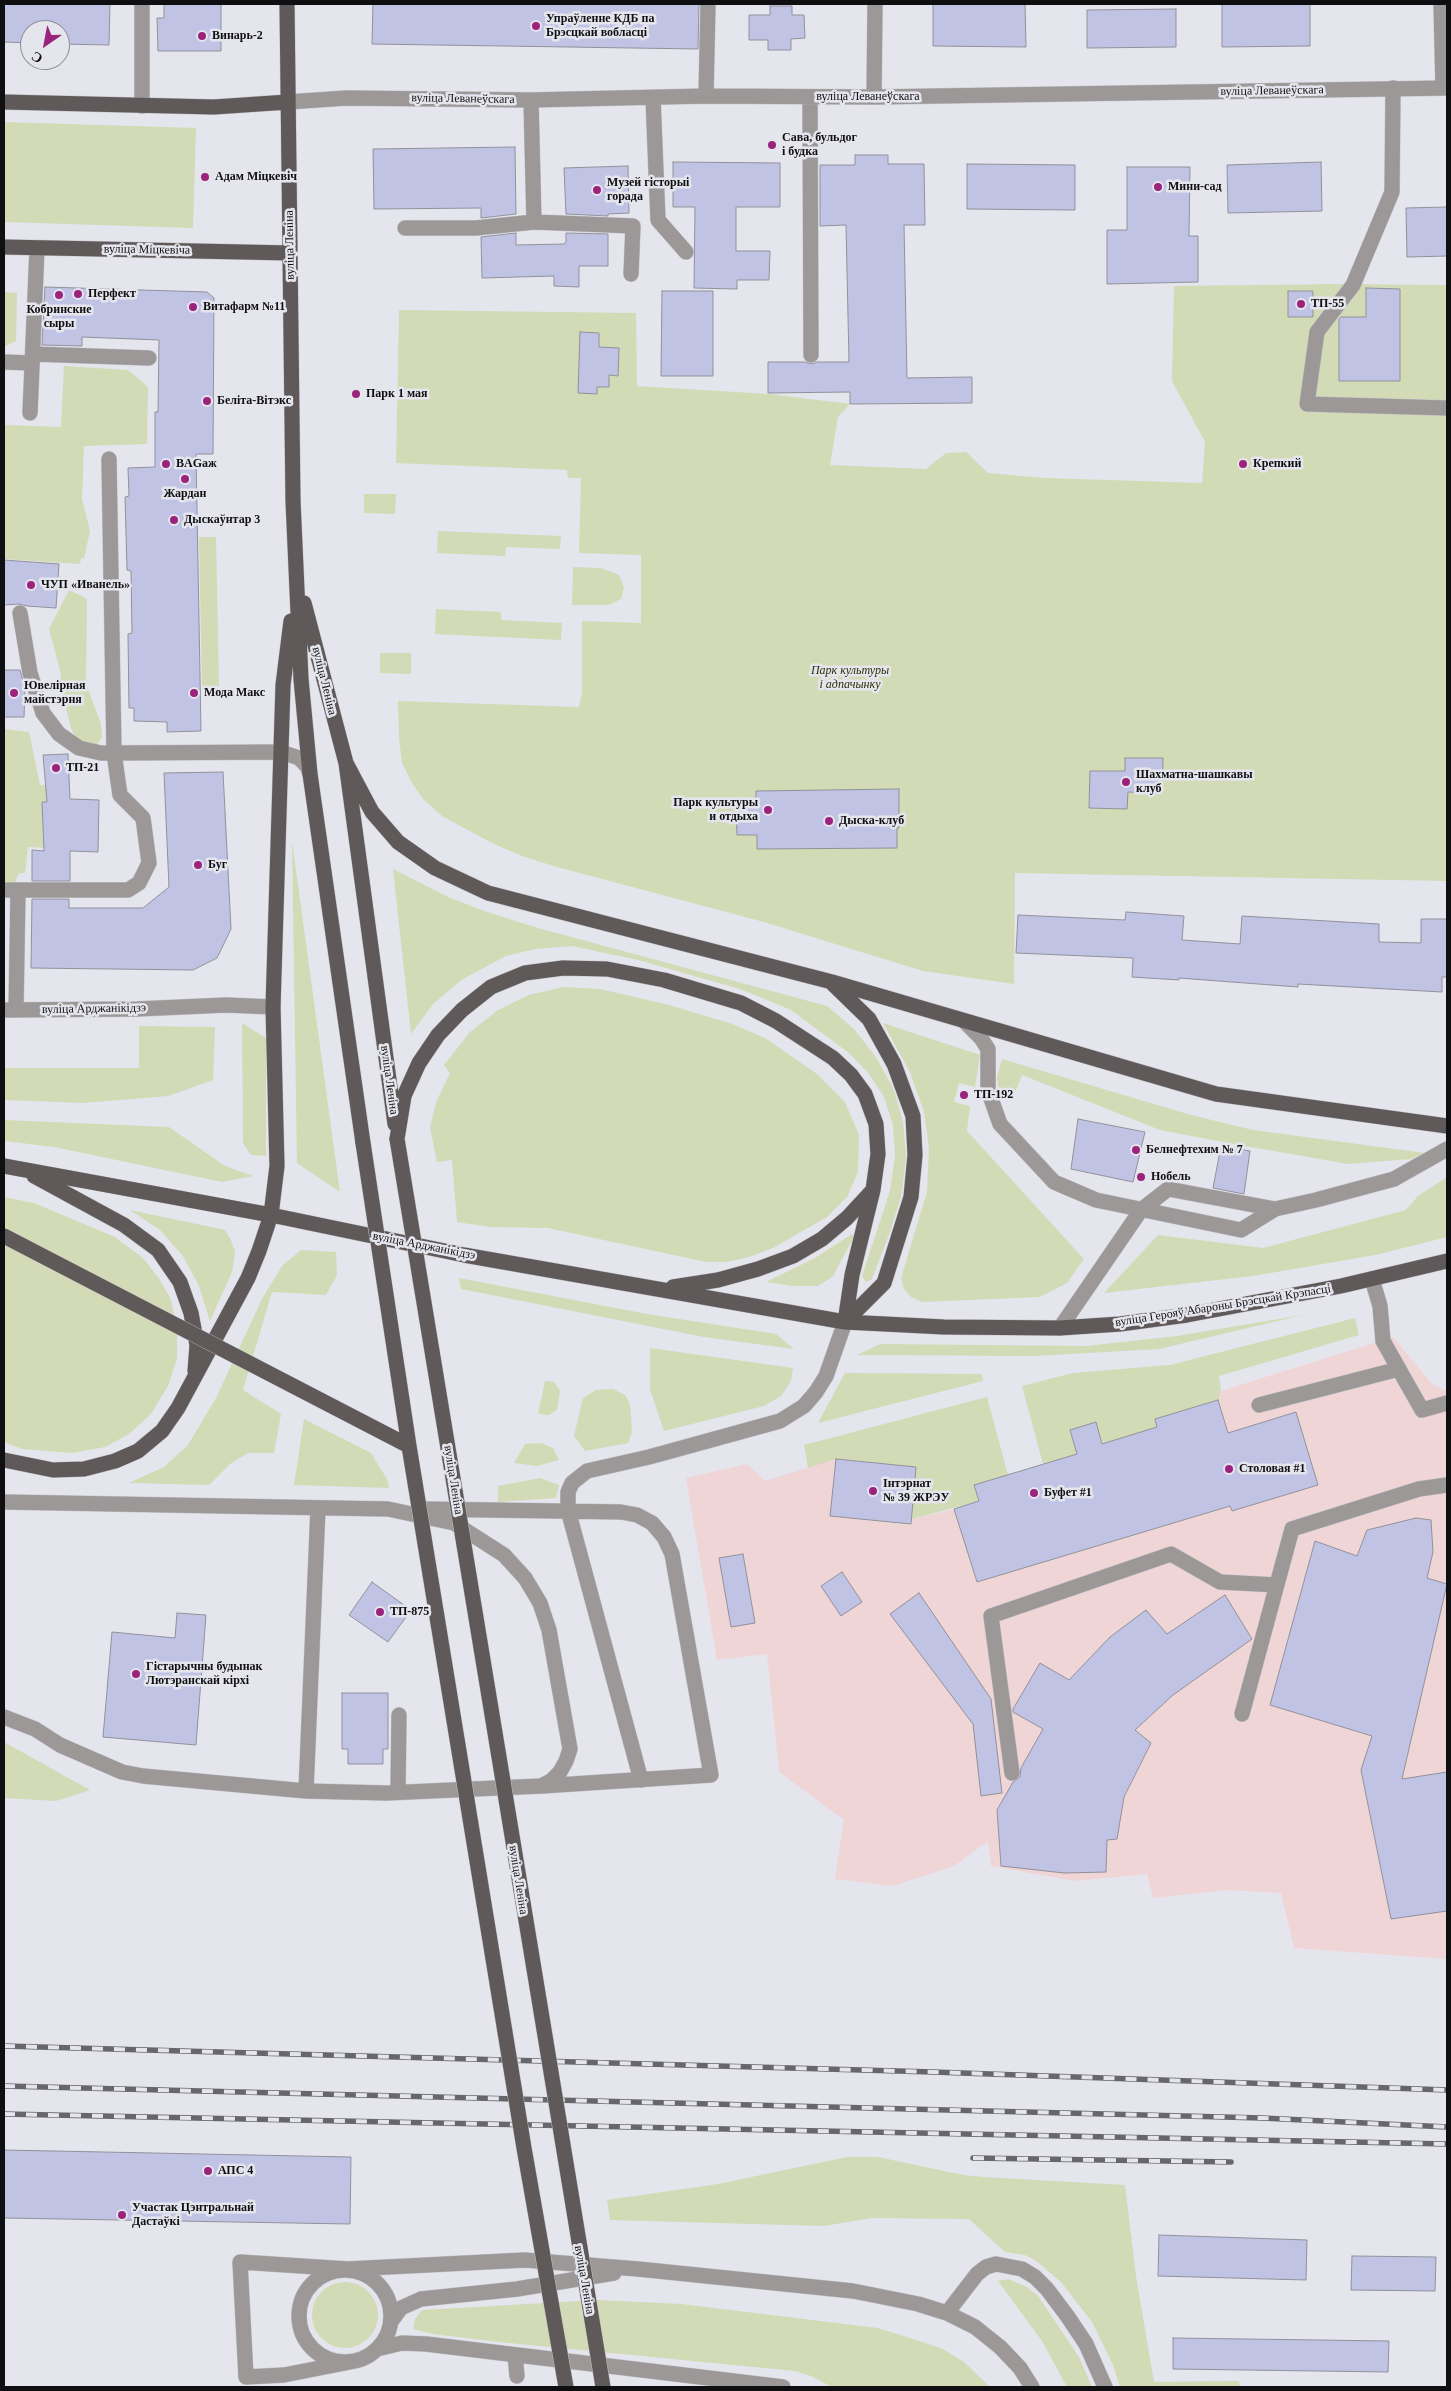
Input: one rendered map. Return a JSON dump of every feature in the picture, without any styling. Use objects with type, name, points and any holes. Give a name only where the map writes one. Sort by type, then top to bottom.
[{"type":"main road","name":"вуліца Леніна","points":[[287,4],[293,501],[301,679],[310,774],[409,1446],[519,2118],[566,2387]]},
{"type":"main road","points":[[4,102],[214,107],[288,102]]},
{"type":"main road","name":"вуліца Міцкевіча","points":[[4,247],[290,253]]},
{"type":"main road","points":[[4,1460],[53,1470],[84,1469],[115,1462],[138,1451],[162,1431],[248,1278],[270,1215],[277,1166],[274,1007],[283,685],[297,575]]},
{"type":"main road","name":"вуліца Леніна","points":[[297,575],[346,763],[397,1139],[603,2387]]},
{"type":"main road","points":[[346,763],[372,812],[398,842],[435,868],[488,893],[832,982],[1216,1094],[1447,1126]]},
{"type":"main road","points":[[397,1139],[404,1096],[419,1063],[438,1035],[462,1010],[491,988],[525,973],[563,968],[607,969],[664,980],[741,1002],[776,1021],[833,1058],[851,1075],[865,1094],[876,1124],[878,1154],[873,1190],[852,1274],[845,1322]]},
{"type":"main road","points":[[832,982],[869,1019],[894,1064],[913,1116],[915,1155],[911,1197],[884,1283],[845,1322]]},
{"type":"main road","points":[[11,1167],[124,1225],[158,1250],[180,1282],[191,1313],[197,1345],[194,1377]]},
{"type":"main road","name":"вуліца Арджанікідзэ","points":[[11,1167],[270,1215],[464,1255],[845,1322]]},
{"type":"main road","points":[[662,1289],[718,1280],[758,1269],[793,1256],[822,1239],[847,1218],[873,1190]]},
{"type":"main road","points":[[4,1236],[409,1446]]},
{"type":"main road","name":"вуліца Герояў Абароны Брэсцкай Крэпасці","points":[[845,1322],[944,1327],[1060,1328],[1120,1324],[1187,1315],[1372,1279],[1447,1261]]},
{"type":"street","points":[[142,4],[142,106]]},
{"type":"street","points":[[706,96],[708,4]]},
{"type":"street","points":[[874,97],[875,4]]},
{"type":"street","points":[[1441,4],[1445,88]]},
{"type":"street","points":[[1393,88],[1392,192],[1353,285],[1317,332],[1307,404],[1447,408]]},
{"type":"street","name":"вуліца Леванеўскага","points":[[288,102],[346,98],[531,100],[706,96],[874,97],[1445,88]]},
{"type":"street","points":[[810,97],[811,355]]},
{"type":"street","points":[[653,98],[658,220],[686,252]]},
{"type":"street","points":[[531,100],[534,222]]},
{"type":"street","points":[[406,228],[476,228],[534,222],[633,226],[631,274]]},
{"type":"street","points":[[30,413],[37,249]]},
{"type":"street","points":[[4,362],[32,359],[149,358]]},
{"type":"street","points":[[10,1010],[11,890],[121,891],[134,888],[140,883],[148,863],[146,828],[143,818],[120,795],[114,753],[109,459]]},
{"type":"street","points":[[20,613],[33,686],[43,713],[58,734],[79,748],[101,753],[281,752],[299,758],[307,766],[310,774]]},
{"type":"street","name":"вуліца Арджанікідзэ","points":[[10,1010],[137,1009],[226,1005],[274,1007]]},
{"type":"street","points":[[965,1022],[981,1038],[988,1049],[988,1090],[1000,1124],[1054,1182],[1096,1200],[1241,1230],[1275,1209],[1394,1179],[1447,1149]]},
{"type":"street","points":[[1060,1328],[1142,1210],[1168,1189],[1275,1209]]},
{"type":"street","points":[[1372,1279],[1380,1306],[1383,1341],[1422,1410],[1447,1403]]},
{"type":"street","points":[[641,1780],[568,1510],[568,1492],[572,1483],[587,1471],[649,1457],[780,1421],[804,1406],[816,1392],[826,1376],[845,1322]]},
{"type":"street","points":[[1259,1405],[1399,1369]]},
{"type":"street","points":[[1242,1714],[1292,1529],[1419,1489],[1447,1485]]},
{"type":"street","points":[[4,1502],[388,1509],[568,1510],[621,1512],[637,1515],[652,1523],[664,1537],[672,1554],[711,1776],[398,1792],[306,1791],[143,1776],[122,1772],[60,1745],[35,1729],[4,1717]]},
{"type":"street","points":[[306,1791],[318,1508]]},
{"type":"street","points":[[388,1509],[454,1523],[481,1538],[504,1555],[526,1578],[540,1603],[550,1630],[570,1749],[566,1762],[560,1772],[552,1781],[541,1786]]},
{"type":"street","points":[[1012,1773],[991,1616],[1171,1554],[1220,1582],[1277,1586]]},
{"type":"street","points":[[398,1792],[399,1714]]},
{"type":"street","points":[[350,2362],[334,2361],[320,2355],[309,2345],[302,2331],[299,2316],[301,2301],[308,2288],[319,2277],[333,2271],[348,2269],[514,2260],[638,2269],[853,2291],[918,2304],[947,2313],[975,2327],[1000,2346],[1020,2368],[1032,2387]]},
{"type":"street","points":[[392,2320],[391,2306],[385,2292],[376,2280],[363,2272],[348,2269],[240,2262],[246,2377],[284,2375],[365,2358],[377,2349],[387,2336],[392,2320],[401,2308],[422,2299],[516,2289],[638,2269]]},
{"type":"street","points":[[947,2313],[977,2274],[986,2267],[996,2264],[1022,2269],[1035,2277],[1047,2289],[1068,2317],[1086,2344],[1105,2387]]},
{"type":"street","points":[[377,2349],[414,2343],[783,2387]]},
{"type":"street","points":[[515,2355],[517,2376]]},
{"type":"shaded area","points":[[1393,1337],[1432,1384],[1447,1391],[1447,1959],[1294,1948],[1281,1893],[1227,1890],[1153,1898],[1147,1874],[1075,1881],[991,1866],[988,1841],[954,1866],[893,1886],[835,1879],[844,1820],[779,1772],[767,1654],[717,1660],[686,1478],[747,1464],[765,1481],[836,1459],[830,1516],[910,1524],[912,1519],[955,1509],[977,1582],[1230,1506],[1232,1511],[1318,1485],[1296,1412],[1228,1433],[1218,1400],[1221,1391]]},
{"type":"green space","points":[[4,122],[196,128],[193,228],[4,222]]},
{"type":"green space","name":"Парк культуры і адпачынку","points":[[1447,285],[1447,881],[1015,873],[1014,984],[923,971],[764,922],[522,856],[492,843],[442,816],[423,799],[412,783],[402,763],[398,701],[579,707],[582,692],[582,621],[641,623],[641,555],[579,553],[581,478],[568,478],[567,470],[396,463],[399,310],[636,313],[637,386],[769,394],[850,404],[838,417],[830,465],[926,469],[946,453],[966,452],[988,473],[1045,478],[1202,483],[1205,442],[1172,381],[1174,286]]},
{"type":"green space","points":[[4,292],[17,293],[16,341],[4,347]]},
{"type":"green space","points":[[64,366],[128,370],[148,387],[147,444],[84,446],[82,499],[90,531],[84,558],[81,558],[80,564],[4,559],[4,425],[61,427]]},
{"type":"green space","points":[[364,494],[396,494],[395,514],[364,513]]},
{"type":"green space","points":[[438,531],[561,536],[560,549],[506,547],[505,556],[437,553]]},
{"type":"green space","points":[[199,537],[216,537],[219,686],[202,687]]},
{"type":"green space","points":[[573,567],[601,568],[619,575],[624,587],[621,599],[609,605],[572,605]]},
{"type":"green space","points":[[69,590],[87,599],[86,684],[101,724],[102,737],[96,747],[77,740],[71,728],[62,693],[60,670],[49,629]]},
{"type":"green space","points":[[436,609],[501,612],[501,620],[562,623],[561,640],[435,634]]},
{"type":"green space","points":[[380,653],[411,653],[411,674],[380,673]]},
{"type":"green space","points":[[4,729],[29,732],[40,785],[65,786],[65,849],[28,847],[25,873],[19,873],[15,882],[4,882]]},
{"type":"green space","points":[[292,841],[340,1192],[297,1163]]},
{"type":"green space","points":[[393,869],[448,897],[484,911],[538,928],[827,1006],[853,1028],[876,1057],[894,1090],[903,1122],[906,1156],[902,1193],[890,1232],[872,1279],[866,1282],[862,1276],[890,1191],[895,1155],[893,1125],[884,1097],[869,1074],[849,1053],[791,1010],[740,989],[638,960],[572,946],[535,949],[506,956],[463,979],[433,1004],[411,1034]]},
{"type":"green space","points":[[563,987],[600,989],[669,1005],[732,1024],[765,1038],[817,1074],[845,1102],[859,1135],[858,1172],[847,1197],[827,1217],[773,1248],[749,1257],[727,1262],[706,1262],[548,1228],[490,1227],[457,1222],[452,1160],[437,1162],[430,1127],[437,1100],[450,1073],[444,1065],[470,1032],[498,1010],[529,995]]},
{"type":"green space","points":[[242,1023],[266,1038],[266,1156],[251,1155],[243,1143]]},
{"type":"green space","points":[[883,1023],[980,1055],[975,1087],[959,1083],[954,1102],[970,1106],[967,1131],[1084,1259],[1067,1283],[1040,1297],[923,1302],[911,1297],[904,1289],[901,1278],[927,1192],[929,1148],[924,1112],[910,1072]]},
{"type":"green space","points":[[139,1026],[215,1027],[213,1080],[168,1096],[83,1103],[4,1100],[4,1068],[139,1068]]},
{"type":"green space","points":[[1002,1059],[1191,1115],[1253,1130],[1425,1153],[1411,1159],[1348,1164],[1160,1130],[1022,1075],[1012,1100],[998,1086],[997,1077]]},
{"type":"green space","points":[[4,1120],[169,1127],[225,1166],[253,1176],[222,1182],[54,1147],[4,1141]]},
{"type":"green space","points":[[1447,1177],[1447,1237],[1375,1255],[1253,1276],[1104,1293],[1158,1235],[1263,1248],[1406,1210],[1418,1196]]},
{"type":"green space","points":[[4,1197],[34,1203],[115,1237],[143,1258],[160,1280],[171,1300],[177,1332],[177,1358],[168,1386],[151,1414],[129,1434],[105,1447],[72,1453],[22,1449],[4,1442]]},
{"type":"green space","points":[[130,1210],[225,1230],[235,1252],[232,1272],[210,1321],[199,1286],[183,1256],[160,1230]]},
{"type":"green space","points":[[852,1234],[854,1237],[833,1276],[818,1286],[792,1286],[766,1282],[815,1258]]},
{"type":"green space","points":[[301,1250],[336,1252],[337,1275],[326,1295],[272,1292],[243,1390],[281,1414],[274,1453],[248,1453],[230,1464],[209,1485],[129,1483],[164,1467],[188,1445],[216,1398],[262,1299],[282,1266]]},
{"type":"green space","points":[[459,1278],[647,1314],[776,1334],[794,1349],[704,1337],[461,1289]]},
{"type":"green space","points":[[1303,1315],[1159,1349],[1035,1356],[857,1355],[880,1344],[1086,1346],[1177,1336]]},
{"type":"green space","points":[[1355,1318],[1359,1335],[1219,1376],[1221,1391],[1218,1400],[1155,1419],[1161,1440],[1146,1431],[1102,1444],[1095,1423],[1070,1431],[1080,1463],[1070,1466],[1066,1457],[1043,1464],[1022,1386],[1073,1373],[1170,1365]]},
{"type":"green space","points":[[650,1348],[793,1368],[791,1381],[781,1396],[764,1406],[664,1431],[650,1389]]},
{"type":"green space","points":[[845,1373],[982,1374],[983,1381],[818,1423]]},
{"type":"green space","points":[[545,1381],[554,1382],[560,1391],[557,1410],[549,1415],[538,1414]]},
{"type":"green space","points":[[613,1389],[625,1395],[630,1404],[632,1432],[628,1443],[585,1451],[574,1436],[583,1398],[596,1390]]},
{"type":"green space","points":[[987,1397],[1008,1475],[979,1501],[912,1519],[915,1467],[836,1459],[808,1468],[804,1445]]},
{"type":"green space","points":[[304,1419],[371,1453],[387,1479],[389,1488],[294,1485]]},
{"type":"green space","points":[[541,1443],[553,1448],[559,1460],[537,1466],[514,1463],[525,1444]]},
{"type":"green space","points":[[540,1478],[559,1485],[556,1498],[498,1502],[498,1486]]},
{"type":"green space","points":[[4,1742],[90,1790],[56,1801],[4,1798]]},
{"type":"green space","points":[[847,2157],[878,2157],[963,2175],[1125,2185],[1136,2276],[1154,2382],[1239,2381],[1240,2387],[1120,2387],[1113,2365],[1092,2322],[1061,2282],[1035,2260],[1025,2255],[1005,2252],[969,2219],[872,2218],[824,2226],[610,2220],[607,2200],[718,2184]]},
{"type":"green space","points":[[1008,2279],[1027,2287],[1038,2296],[1079,2357],[1092,2387],[1067,2387],[1042,2341],[998,2281]]},
{"type":"green space","points":[[351,2282],[369,2291],[376,2302],[378,2315],[376,2328],[369,2339],[358,2346],[339,2348],[321,2339],[314,2328],[312,2309],[321,2291],[332,2284]]},
{"type":"green space","points":[[597,2300],[681,2304],[878,2328],[941,2348],[964,2362],[990,2387],[832,2387],[811,2376],[795,2371],[499,2342],[433,2334],[413,2329],[415,2319],[422,2310]]},
{"type":"building","points":[[4,4],[110,4],[109,45],[70,44],[70,20],[20,20],[20,43],[4,42]]},
{"type":"building","points":[[164,4],[221,4],[221,51],[158,51],[157,18],[164,18]]},
{"type":"building","name":"Упраўленне КДБ па Брэсцкай вобласці","points":[[373,4],[699,4],[698,49],[372,44]]},
{"type":"building","points":[[933,4],[1025,4],[1026,47],[933,46]]},
{"type":"building","points":[[1222,4],[1310,4],[1310,46],[1222,47]]},
{"type":"building","points":[[770,6],[792,6],[792,15],[804,15],[805,38],[791,39],[791,50],[768,50],[768,40],[749,40],[749,15],[770,15]]},
{"type":"building","points":[[1176,9],[1176,47],[1087,48],[1087,10]]},
{"type":"building","points":[[515,147],[516,214],[481,218],[481,208],[374,209],[373,149]]},
{"type":"building","points":[[855,155],[888,155],[888,164],[924,164],[925,225],[904,225],[907,378],[972,377],[972,403],[850,404],[850,392],[768,393],[768,362],[805,362],[812,364],[817,362],[849,362],[846,225],[820,226],[820,165],[855,165]]},
{"type":"building","points":[[673,162],[780,163],[780,207],[736,207],[736,251],[770,251],[769,280],[737,280],[737,289],[694,288],[695,207],[673,207]]},
{"type":"building","points":[[1321,162],[1322,211],[1228,213],[1227,165]]},
{"type":"building","points":[[967,164],[1075,165],[1075,210],[967,209]]},
{"type":"building","name":"Музей гісторыі горада","points":[[628,166],[629,213],[608,214],[608,216],[566,214],[564,168]]},
{"type":"building","points":[[1127,167],[1190,167],[1189,236],[1198,236],[1198,282],[1107,284],[1107,230],[1127,230]]},
{"type":"building","points":[[1447,207],[1447,256],[1407,257],[1406,208]]},
{"type":"building","points":[[516,233],[516,245],[564,244],[566,242],[566,233],[608,234],[608,266],[579,266],[579,287],[554,286],[554,276],[482,278],[481,237]]},
{"type":"building","points":[[45,287],[207,292],[214,298],[213,454],[196,454],[201,731],[167,732],[167,722],[134,721],[134,708],[129,708],[128,634],[132,633],[131,571],[127,570],[125,497],[129,496],[128,468],[155,467],[155,412],[158,412],[159,340],[82,337],[82,346],[42,345]]},
{"type":"building","points":[[1366,288],[1400,289],[1400,381],[1339,381],[1339,319],[1341,317],[1366,317]]},
{"type":"building","points":[[662,291],[713,291],[713,376],[661,376]]},
{"type":"building","name":"ТП-55","points":[[1288,291],[1313,291],[1313,317],[1288,317]]},
{"type":"building","points":[[580,332],[599,333],[599,347],[619,348],[618,376],[609,375],[609,387],[597,387],[597,394],[578,393]]},
{"type":"building","name":"ЧУП «Иванель»","points":[[4,560],[59,564],[56,608],[19,604],[4,605]]},
{"type":"building","name":"Ювелірная майстэрня","points":[[4,670],[20,670],[25,688],[24,717],[4,717]]},
{"type":"building","points":[[68,754],[70,799],[99,800],[98,852],[70,851],[70,881],[32,881],[32,850],[44,851],[42,802],[47,802],[43,755]]},
{"type":"building","name":"Шахматна-шашкавы клуб","points":[[1125,758],[1163,758],[1162,793],[1128,792],[1127,809],[1089,808],[1090,771],[1125,771]]},
{"type":"building","name":"Буг","points":[[223,772],[231,929],[217,958],[193,970],[31,968],[32,899],[69,899],[69,908],[143,908],[169,887],[164,773]]},
{"type":"building","name":"Дыска-клуб","points":[[899,789],[897,848],[757,849],[757,835],[737,835],[736,805],[756,804],[756,791]]},
{"type":"building","points":[[1126,912],[1184,916],[1182,940],[1240,944],[1242,916],[1379,924],[1379,942],[1421,943],[1421,919],[1447,919],[1447,977],[1442,977],[1442,992],[1298,984],[1298,987],[1179,978],[1179,980],[1132,977],[1133,958],[1016,953],[1018,915],[1125,920]]},
{"type":"building","points":[[1078,1119],[1145,1132],[1133,1182],[1071,1169]]},
{"type":"building","points":[[1221,1146],[1250,1151],[1244,1194],[1213,1188]]},
{"type":"building","points":[[1218,1400],[1228,1433],[1296,1412],[1318,1485],[1232,1511],[1230,1506],[977,1582],[954,1509],[979,1501],[974,1485],[1077,1454],[1070,1430],[1096,1422],[1102,1444],[1157,1427],[1155,1419]]},
{"type":"building","name":"Інтэрнат № 39 ЖРЭУ","points":[[836,1459],[916,1467],[911,1524],[830,1516]]},
{"type":"building","points":[[1416,1518],[1431,1520],[1433,1552],[1427,1578],[1447,1584],[1402,1779],[1447,1772],[1447,1911],[1391,1919],[1361,1770],[1372,1736],[1270,1705],[1315,1541],[1357,1556],[1367,1530]]},
{"type":"building","points":[[743,1554],[755,1623],[731,1627],[719,1558]]},
{"type":"building","points":[[842,1572],[862,1602],[841,1616],[821,1586]]},
{"type":"building","name":"ТП-875","points":[[372,1582],[411,1610],[388,1642],[349,1615]]},
{"type":"building","points":[[919,1593],[991,1699],[1002,1793],[981,1796],[973,1724],[890,1614]]},
{"type":"building","points":[[1225,1595],[1252,1639],[1173,1695],[1135,1730],[1151,1743],[1124,1797],[1117,1839],[1107,1840],[1106,1872],[1064,1873],[1001,1866],[997,1810],[1013,1782],[1020,1777],[1021,1768],[1043,1729],[1013,1712],[1013,1709],[1040,1663],[1069,1680],[1110,1637],[1146,1610],[1167,1634]]},
{"type":"building","points":[[177,1613],[206,1615],[196,1745],[103,1737],[112,1632],[175,1638]]},
{"type":"building","points":[[342,1693],[388,1693],[388,1749],[383,1749],[383,1764],[348,1764],[348,1749],[342,1749]]},
{"type":"building","points":[[4,2150],[351,2157],[350,2224],[4,2218]]},
{"type":"building","points":[[1159,2235],[1307,2240],[1306,2280],[1158,2276]]},
{"type":"building","points":[[1352,2256],[1436,2257],[1435,2291],[1351,2290]]},
{"type":"building","points":[[1173,2338],[1389,2341],[1388,2372],[1173,2369]]},
{"type":"railway","points":[[4,2046],[933,2072],[1447,2090]]},
{"type":"railway","points":[[4,2086],[1262,2118],[1447,2127]]},
{"type":"railway","points":[[4,2114],[1447,2144]]},
{"type":"railway","points":[[973,2158],[1231,2162]]},
{"type":"place","name":"Упраўленне КДБ па Брэсцкай вобласці","points":[[536,26]]},
{"type":"place","name":"Винарь-2","points":[[202,36]]},
{"type":"place","name":"Сава, бульдог і будка","points":[[772,145]]},
{"type":"place","name":"Адам Міцкевіч","points":[[205,177]]},
{"type":"place","name":"Мини-сад","points":[[1158,187]]},
{"type":"place","name":"Музей гісторыі горада","points":[[597,190]]},
{"type":"place","name":"Перфект","points":[[78,294]]},
{"type":"place","name":"Кобринские сыры","points":[[59,295]]},
{"type":"place","name":"ТП-55","points":[[1301,304]]},
{"type":"place","name":"Витафарм №11","points":[[193,307]]},
{"type":"place","name":"Парк 1 мая","points":[[356,394]]},
{"type":"place","name":"Беліта-Вітэкс","points":[[207,401]]},
{"type":"place","name":"BAGаж","points":[[166,464]]},
{"type":"place","name":"Крепкий","points":[[1243,464]]},
{"type":"place","name":"Жардан","points":[[185,479]]},
{"type":"place","name":"Дыскаўнтар 3","points":[[174,520]]},
{"type":"place","name":"ЧУП «Иванель»","points":[[31,585]]},
{"type":"place","name":"Ювелірная майстэрня","points":[[14,693]]},
{"type":"place","name":"Мода Макс","points":[[194,693]]},
{"type":"place","name":"ТП-21","points":[[56,768]]},
{"type":"place","name":"Шахматна-шашкавы клуб","points":[[1126,782]]},
{"type":"place","name":"Парк культуры и отдыха","points":[[768,810]]},
{"type":"place","name":"Дыска-клуб","points":[[829,821]]},
{"type":"place","name":"Буг","points":[[198,865]]},
{"type":"place","name":"ТП-192","points":[[964,1095]]},
{"type":"place","name":"Белнефтехим № 7","points":[[1136,1150]]},
{"type":"place","name":"Нобель","points":[[1141,1177]]},
{"type":"place","name":"Столовая #1","points":[[1229,1469]]},
{"type":"place","name":"Інтэрнат № 39 ЖРЭУ","points":[[873,1491]]},
{"type":"place","name":"Буфет #1","points":[[1034,1493]]},
{"type":"place","name":"ТП-875","points":[[380,1612]]},
{"type":"place","name":"Гістарычны будынак Лютэранскай кірхі","points":[[136,1674]]},
{"type":"place","name":"АПС 4","points":[[208,2171]]},
{"type":"place","name":"Участак Цэнтральнай Дастаўкі","points":[[122,2215]]}]
